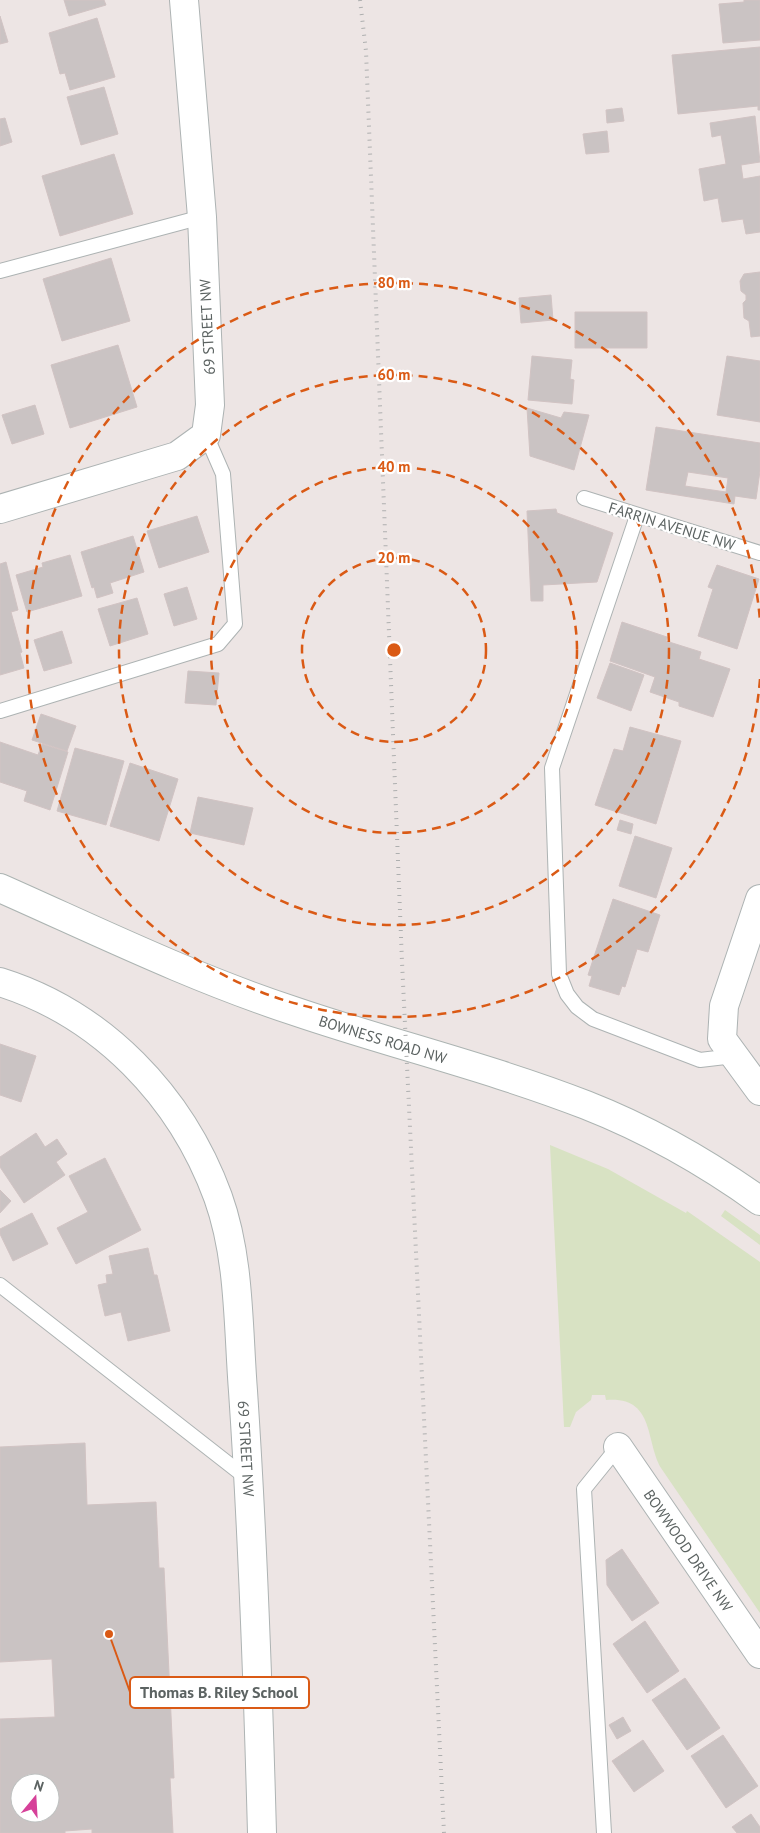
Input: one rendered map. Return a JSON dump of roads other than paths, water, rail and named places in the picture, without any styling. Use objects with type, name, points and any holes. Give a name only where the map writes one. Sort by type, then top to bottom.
[{"type":"street","name":"69 STREET NW","points":[[184,0],[202,217],[210,405],[206,434]]},
{"type":"street","points":[[0,508],[177,456],[206,434]]},
{"type":"street","name":"BOWNESS ROAD NW","points":[[0,888],[179,968],[293,1011],[535,1086],[588,1106],[689,1156],[760,1201]]},
{"type":"street","points":[[760,899],[724,1006],[722,1039],[760,1091]]},
{"type":"street","name":"69 STREET NW","points":[[0,982],[47,1000],[76,1016],[117,1047],[173,1111],[191,1139],[218,1198],[233,1262],[249,1480],[262,1833]]},
{"type":"street","name":"BOWWOOD DRIVE NW","points":[[618,1447],[760,1654]]},
{"type":"lane","points":[[0,271],[202,217]]},
{"type":"lane","points":[[0,711],[218,644],[235,624],[223,474],[206,434]]},
{"type":"lane","name":"FARRIN AVENUE NW","points":[[584,498],[760,553]]},
{"type":"lane","points":[[638,516],[552,768],[559,974],[567,994],[577,1007],[593,1019],[700,1060],[734,1056]]},
{"type":"lane","points":[[0,1285],[249,1480]]},
{"type":"lane","points":[[604,1833],[584,1489],[618,1447]]},
{"type":"railway","points":[[360,0],[366,51],[402,962],[444,1833]]},
{"type":"place","name":"Thomas B. Riley School","points":[[109,1634]]}]
